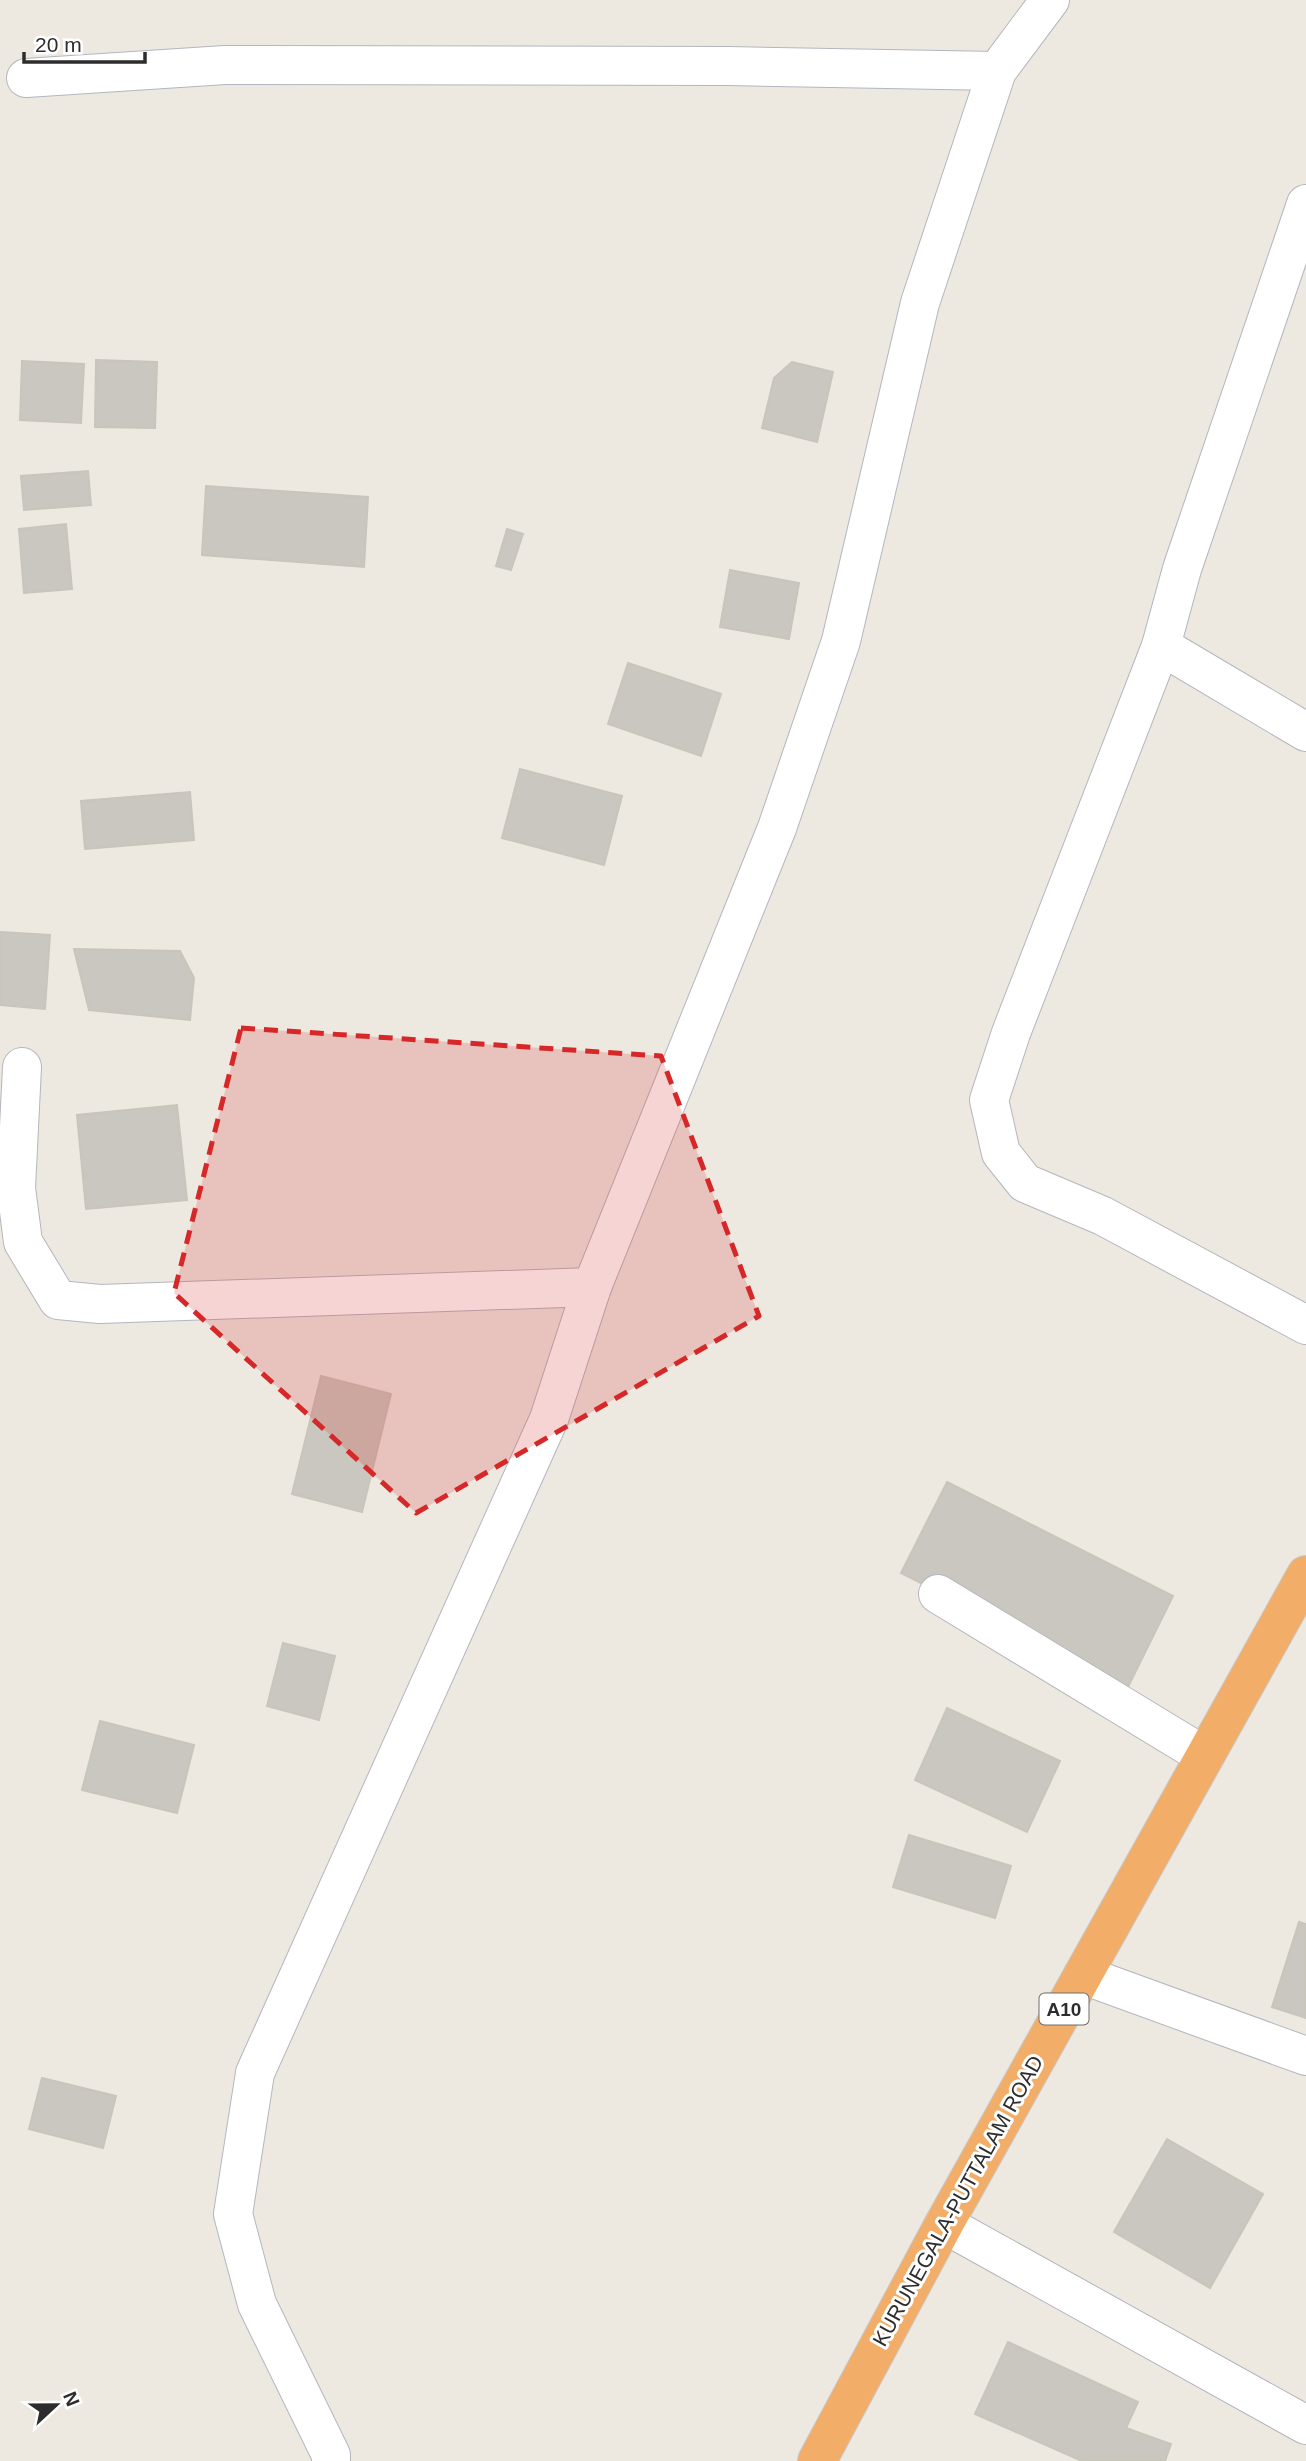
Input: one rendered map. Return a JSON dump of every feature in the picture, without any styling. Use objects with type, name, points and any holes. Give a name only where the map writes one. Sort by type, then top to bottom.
[{"type":"highway","name":"KURUNEGALA-PUTTALAM ROAD","points":[[817,2461],[944,2224],[1306,1575]]},
{"type":"street","points":[[331,2461],[331,2455],[257,2304],[233,2214],[255,2073],[549,1419],[592,1287],[777,828],[841,641],[920,303],[997,71],[1050,0]]},
{"type":"street","points":[[26,78],[225,65],[729,66],[997,71]]},
{"type":"street","points":[[1306,204],[1182,569],[1161,646],[1011,1033],[989,1100],[1001,1153],[1025,1182],[1103,1216],[1306,1325]]},
{"type":"street","points":[[1161,646],[1306,733]]},
{"type":"street","points":[[22,1067],[16,1188],[23,1242],[58,1300],[100,1304],[592,1287]]},
{"type":"street","points":[[938,1594],[1205,1756]]},
{"type":"street","points":[[1083,1975],[1306,2056]]},
{"type":"street","points":[[944,2224],[1306,2425]]},
{"type":"highlighted area","points":[[241,1028],[661,1056],[759,1316],[416,1513],[174,1293]]},
{"type":"building","points":[[96,360],[157,362],[155,428],[95,427]]},
{"type":"building","points":[[22,361],[84,364],[81,423],[20,420]]},
{"type":"building","points":[[792,362],[833,372],[817,442],[762,428],[774,378]]},
{"type":"building","points":[[88,471],[91,505],[24,510],[21,476]]},
{"type":"building","points":[[206,486],[368,497],[364,567],[202,555]]},
{"type":"building","points":[[66,524],[72,589],[24,593],[19,529]]},
{"type":"building","points":[[507,529],[523,534],[511,570],[496,566]]},
{"type":"building","points":[[730,570],[799,583],[789,639],[720,627]]},
{"type":"building","points":[[628,663],[721,694],[701,756],[608,724]]},
{"type":"building","points":[[520,769],[622,796],[604,865],[502,838]]},
{"type":"building","points":[[190,792],[194,840],[85,849],[81,801]]},
{"type":"building","points":[[0,932],[50,935],[45,1009],[0,1005]]},
{"type":"building","points":[[74,949],[180,951],[194,978],[190,1020],[89,1010]]},
{"type":"building","points":[[177,1105],[187,1200],[86,1209],[77,1115]]},
{"type":"building","points":[[321,1376],[391,1394],[362,1512],[292,1494]]},
{"type":"building","points":[[947,1482],[1173,1596],[1128,1687],[901,1573]]},
{"type":"building","points":[[283,1643],[335,1656],[319,1720],[267,1706]]},
{"type":"building","points":[[947,1708],[1060,1761],[1027,1832],[915,1780]]},
{"type":"building","points":[[100,1721],[194,1745],[177,1813],[82,1790]]},
{"type":"building","points":[[909,1835],[1011,1866],[995,1918],[893,1887]]},
{"type":"building","points":[[1299,1922],[1306,1924],[1306,2018],[1272,2007]]},
{"type":"building","points":[[42,2078],[116,2096],[103,2148],[29,2129]]},
{"type":"building","points":[[1167,2139],[1263,2194],[1210,2288],[1114,2232]]},
{"type":"building","points":[[1008,2342],[1138,2402],[1126,2428],[1171,2444],[1165,2461],[1082,2461],[975,2414]]}]
